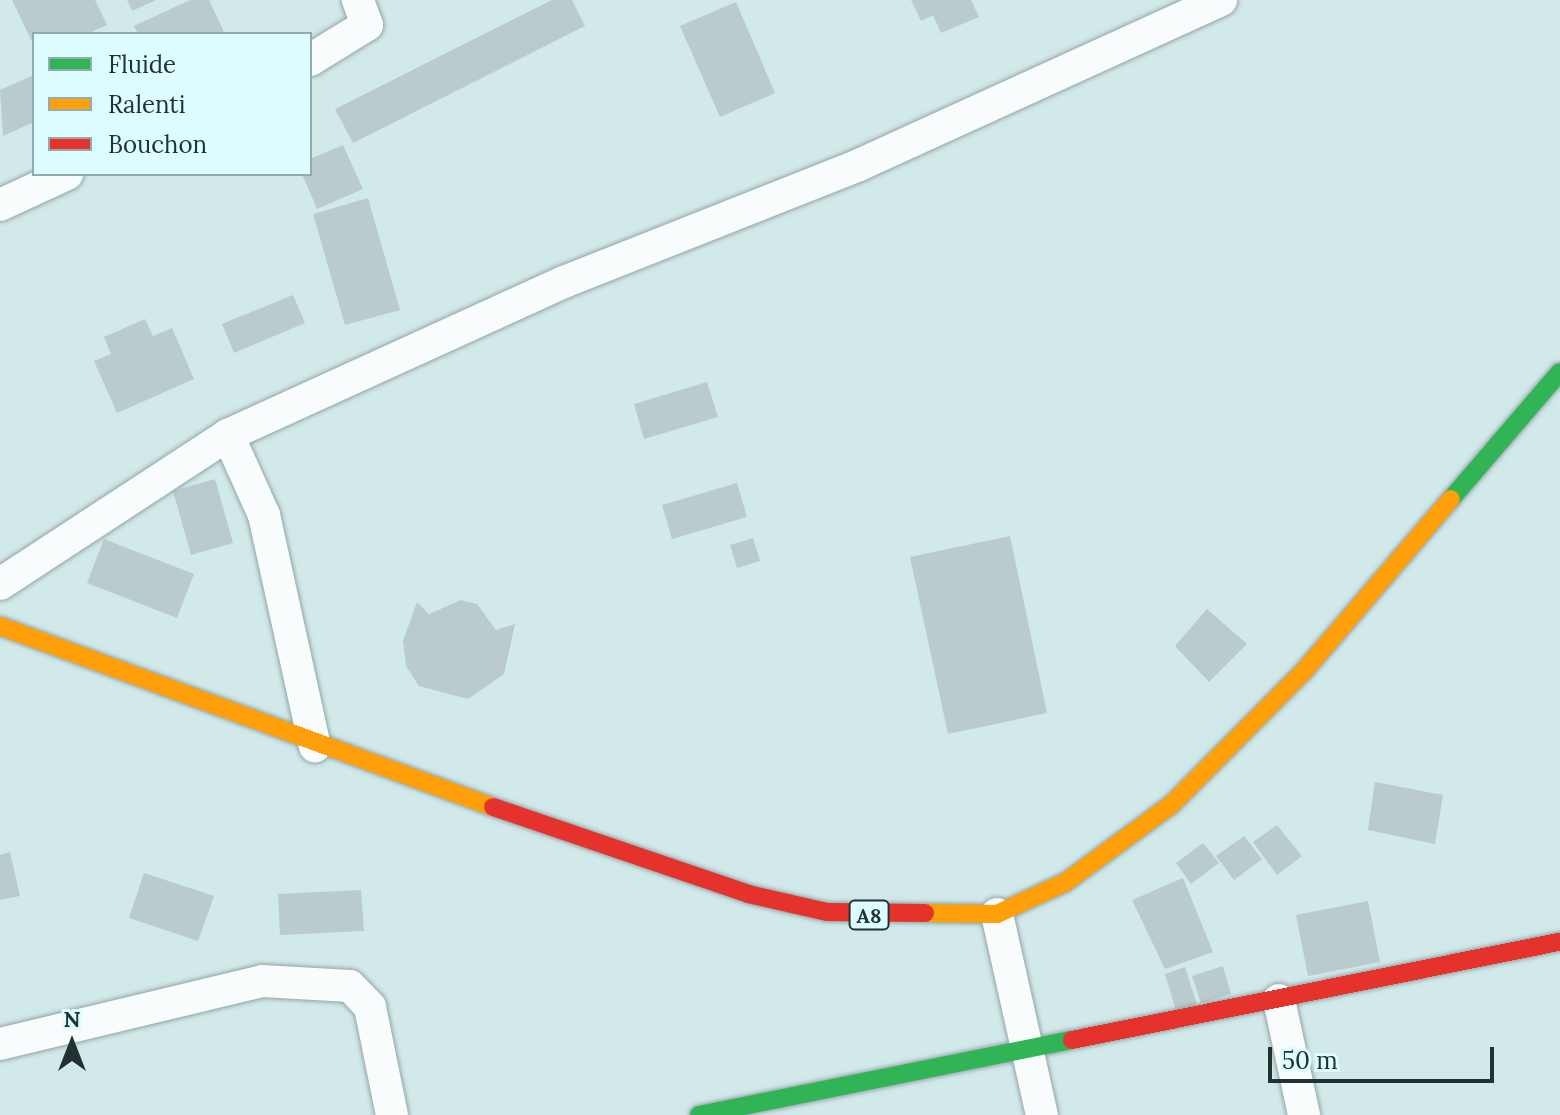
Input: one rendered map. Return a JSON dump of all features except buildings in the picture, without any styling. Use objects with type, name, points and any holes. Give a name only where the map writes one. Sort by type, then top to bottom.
[{"type":"main road","name":"A8","points":[[0,626],[315,746],[748,894],[827,912],[997,914],[1066,882],[1171,805],[1304,671],[1560,372]]},
{"type":"main road","points":[[699,1115],[803,1104],[1028,1052],[1560,942]]},
{"type":"street","points":[[312,59],[367,25],[358,0]]},
{"type":"street","points":[[0,584],[228,435],[564,282],[859,165],[1221,0]]},
{"type":"street","points":[[0,205],[63,176]]},
{"type":"street","points":[[228,435],[264,515],[315,746]]},
{"type":"street","points":[[997,914],[1042,1115]]},
{"type":"street","points":[[0,1044],[262,981],[337,983],[350,986],[370,1007],[392,1115]]},
{"type":"street","points":[[1279,1000],[1304,1115]]},
{"type":"traffic: fast","points":[[1451,499],[1560,372]]},
{"type":"traffic: fast","points":[[699,1115],[1072,1040]]},
{"type":"traffic: slow","points":[[925,913],[997,914],[1066,882],[1171,805],[1304,671],[1451,499]]},
{"type":"traffic: slow","points":[[0,626],[493,807]]},
{"type":"traffic: jam","points":[[493,807],[748,894],[827,912],[925,913]]},
{"type":"traffic: jam","points":[[1072,1040],[1560,942]]}]
